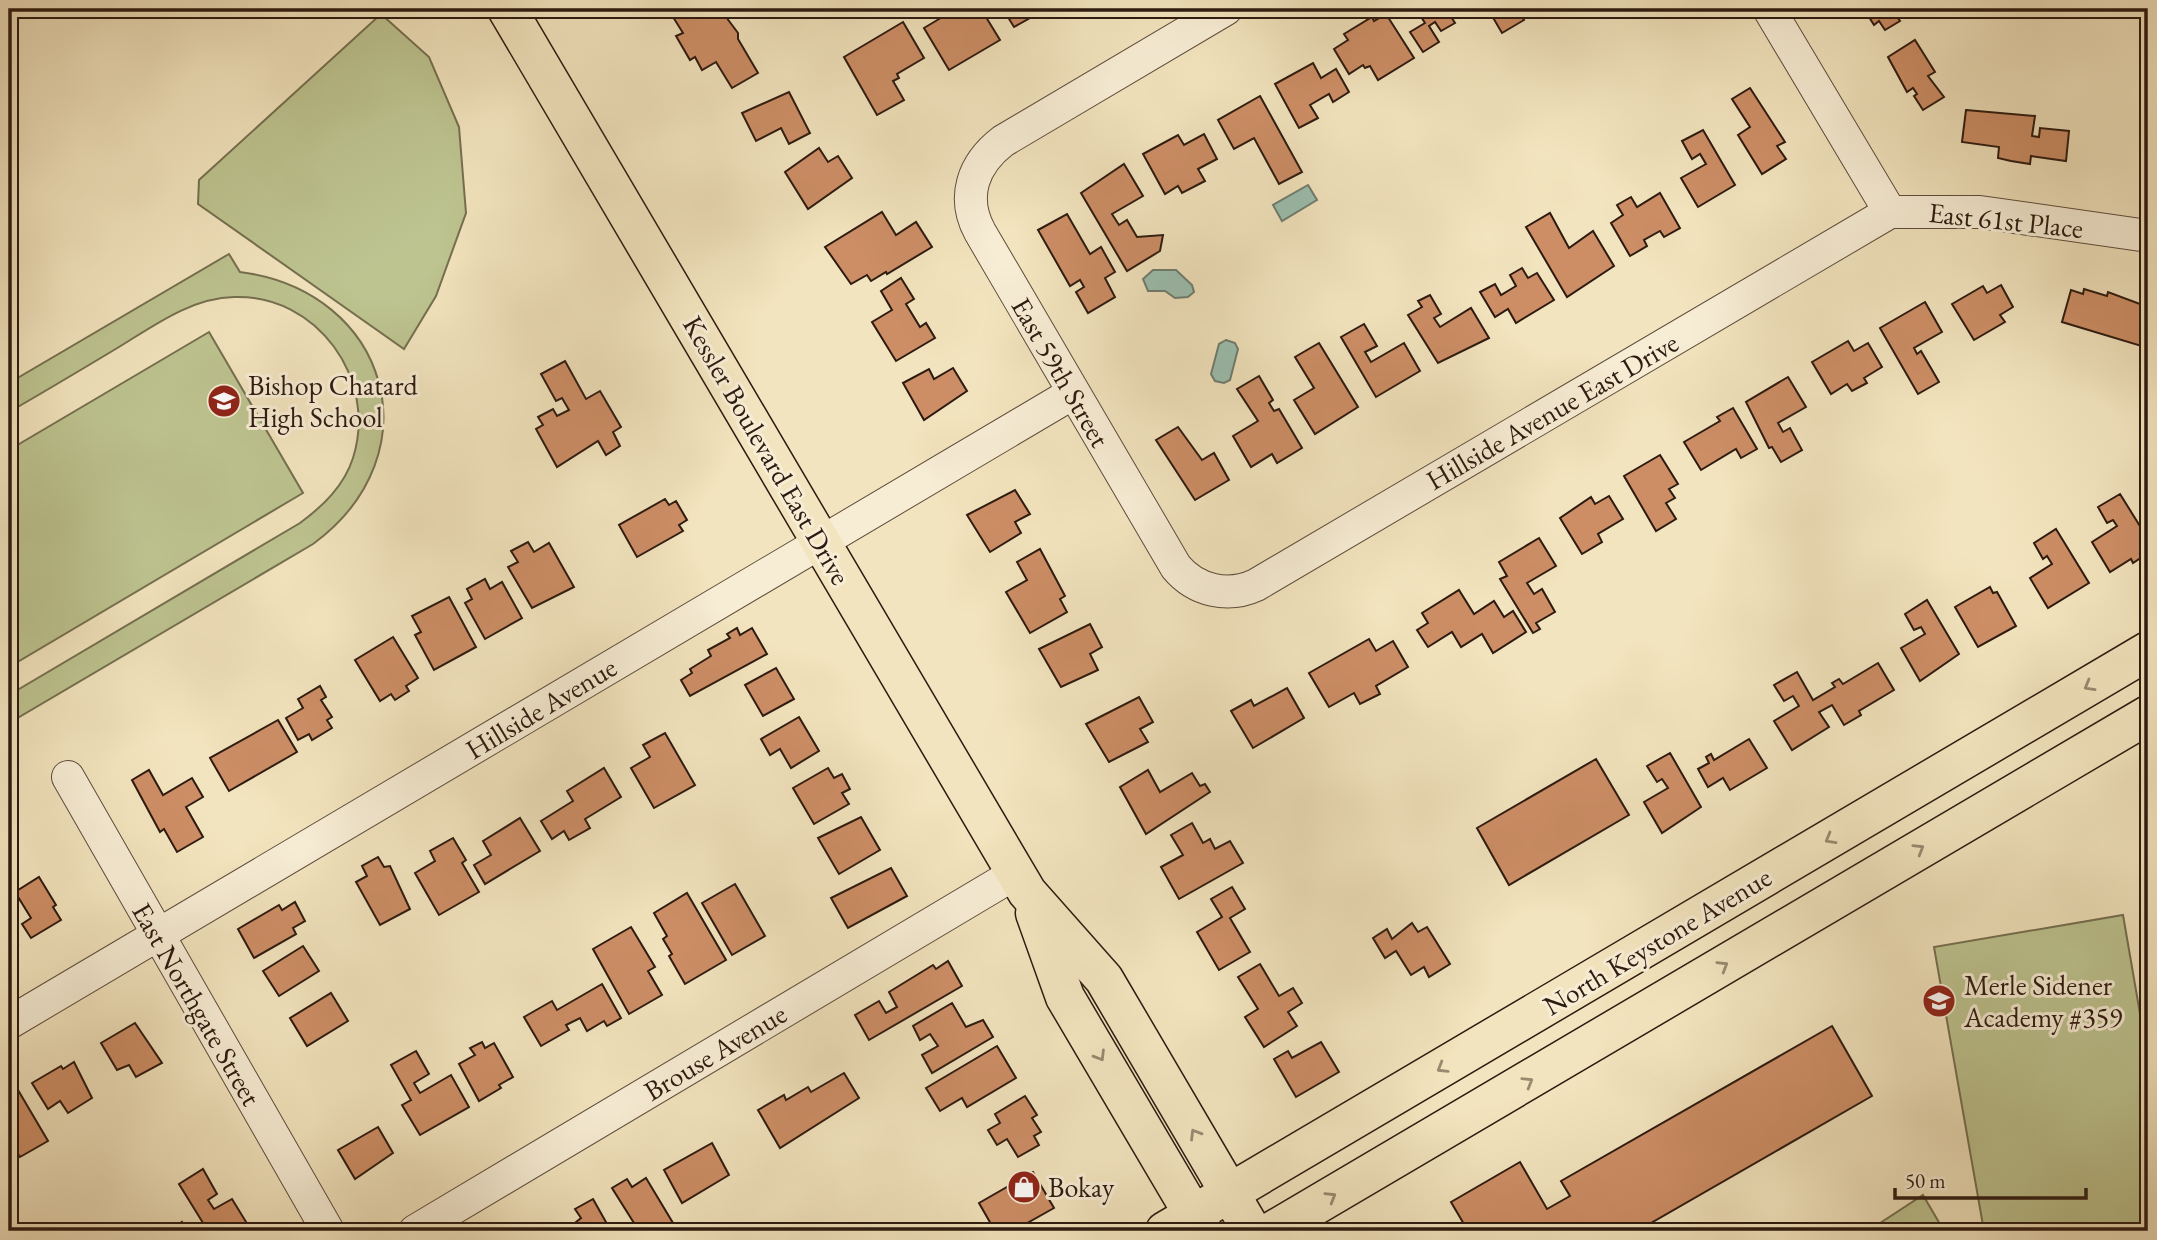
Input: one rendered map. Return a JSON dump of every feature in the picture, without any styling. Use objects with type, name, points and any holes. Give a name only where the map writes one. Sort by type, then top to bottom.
[{"type":"main road","name":"Kessler Boulevard East Drive","points":[[507,9],[1022,882],[1104,979],[1252,1231]]},
{"type":"main road","name":"North Keystone Avenue","points":[[1187,1226],[1230,1193],[2148,651]]},
{"type":"main road","name":"North Keystone Avenue","points":[[1272,1231],[2148,715]]},
{"type":"main road","name":"Kessler Boulevard East Drive","points":[[1022,882],[1065,997],[1187,1226]]},
{"type":"street","name":"East 59th Street","points":[[1208,589],[1190,581],[1176,568],[972,217],[970,195],[981,161],[1003,141],[1226,9]]},
{"type":"street","name":"East 61st Place","points":[[1769,9],[1890,212],[1980,212],[2148,236]]},
{"type":"street","name":"Hillside Avenue East Drive","points":[[1208,589],[1235,591],[1256,585],[1890,212]]},
{"type":"street","name":"Hillside Avenue","points":[[9,1023],[1073,393]]},
{"type":"street","name":"East Northgate Street","points":[[68,776],[328,1231]]},
{"type":"street","name":"Brouse Avenue","points":[[415,1231],[1022,882]]},
{"type":"green space","points":[[381,14],[429,57],[459,127],[466,213],[436,296],[404,349],[198,204],[199,180]]},
{"type":"green space","points":[[229,254],[240,272],[291,285],[332,310],[361,343],[379,381],[383,423],[374,466],[351,507],[313,544],[9,723],[9,695],[300,523],[332,495],[349,468],[358,428],[357,399],[348,372],[334,347],[315,326],[291,310],[264,300],[234,297],[186,308],[9,412],[9,383]]},
{"type":"green space","points":[[209,332],[303,493],[9,667],[9,450]]},
{"type":"green space","points":[[2123,915],[2148,1060],[2148,1231],[1984,1231],[1934,947]]},
{"type":"green space","points":[[1923,1195],[1944,1231],[1876,1231],[1874,1227]]},
{"type":"shaded area","points":[[1308,185],[1317,200],[1282,221],[1273,205]]},
{"type":"shaded area","points":[[1153,270],[1176,270],[1192,285],[1194,292],[1188,297],[1175,298],[1165,291],[1148,291],[1143,279]]},
{"type":"shaded area","points":[[1226,340],[1235,343],[1238,349],[1230,380],[1224,383],[1215,381],[1211,374],[1219,344]]},
{"type":"building","points":[[688,9],[720,9],[738,33],[738,39],[758,73],[732,88],[716,62],[702,70],[695,57],[690,60],[676,36],[683,33],[673,17]]},
{"type":"building","points":[[946,9],[981,9],[1000,40],[949,70],[924,28],[949,13]]},
{"type":"building","points":[[1003,9],[1046,9],[1014,27]]},
{"type":"building","points":[[1416,9],[1459,9],[1450,15],[1455,23],[1441,31],[1435,22],[1429,26],[1439,42],[1423,52],[1410,32],[1425,23]]},
{"type":"building","points":[[1488,9],[1518,9],[1524,20],[1502,33]]},
{"type":"building","points":[[1864,9],[1903,11],[1896,15],[1900,21],[1885,30],[1879,21],[1874,25]]},
{"type":"building","points":[[1386,14],[1414,58],[1378,80],[1370,66],[1365,68],[1363,65],[1349,74],[1334,49],[1348,40],[1344,34],[1372,17],[1374,21]]},
{"type":"building","points":[[903,22],[924,58],[897,74],[899,78],[893,81],[904,100],[877,115],[844,57]]},
{"type":"building","points":[[1915,40],[1935,72],[1928,76],[1944,97],[1923,110],[1914,96],[1917,94],[1913,88],[1907,92],[1888,57]]},
{"type":"building","points":[[1313,63],[1321,78],[1336,69],[1349,92],[1333,102],[1329,94],[1310,105],[1318,118],[1299,128],[1275,84]]},
{"type":"building","points":[[1750,88],[1785,142],[1777,146],[1786,159],[1762,174],[1738,135],[1750,127],[1732,99]]},
{"type":"building","points":[[789,92],[810,133],[789,144],[781,128],[756,141],[742,113]]},
{"type":"building","points":[[1260,96],[1302,172],[1279,184],[1254,138],[1234,149],[1218,120]]},
{"type":"building","points":[[1966,110],[2035,116],[2032,136],[2039,137],[2040,128],[2069,131],[2066,161],[2031,156],[2030,164],[2011,161],[1998,158],[1999,147],[1962,142]]},
{"type":"building","points":[[1703,130],[1735,185],[1698,207],[1681,178],[1706,164],[1700,154],[1692,159],[1682,141]]},
{"type":"building","points":[[1204,134],[1217,159],[1198,169],[1205,181],[1182,193],[1178,186],[1165,194],[1143,154],[1178,135],[1184,145]]},
{"type":"building","points":[[819,148],[828,162],[838,156],[852,178],[808,209],[785,172]]},
{"type":"building","points":[[1124,164],[1143,196],[1112,214],[1119,225],[1127,220],[1137,237],[1163,235],[1160,251],[1127,271],[1081,193]]},
{"type":"building","points":[[1660,193],[1680,228],[1664,237],[1660,231],[1644,240],[1647,246],[1630,256],[1611,223],[1623,215],[1617,205],[1631,197],[1637,207]]},
{"type":"building","points":[[882,212],[896,235],[916,222],[932,247],[887,274],[886,272],[871,281],[867,275],[851,284],[825,247]]},
{"type":"building","points":[[1550,213],[1569,248],[1593,231],[1614,266],[1567,297],[1526,227]]},
{"type":"building","points":[[1067,214],[1090,254],[1101,247],[1115,272],[1105,278],[1115,297],[1088,313],[1076,292],[1084,287],[1080,280],[1070,286],[1038,230]]},
{"type":"building","points":[[1522,268],[1528,278],[1537,273],[1554,300],[1516,323],[1508,309],[1495,317],[1480,292],[1495,284],[1501,295],[1516,286],[1510,275]]},
{"type":"building","points":[[901,278],[914,299],[906,304],[920,327],[926,323],[935,338],[896,361],[872,322],[892,310],[881,291]]},
{"type":"building","points":[[2001,285],[2013,307],[2000,315],[2005,322],[1974,340],[1952,304],[1983,286],[1987,293]]},
{"type":"building","points":[[2084,289],[2107,296],[2108,292],[2148,307],[2148,348],[2062,322],[2071,290],[2083,294]]},
{"type":"building","points":[[1430,295],[1441,314],[1434,318],[1440,327],[1471,308],[1489,338],[1438,363],[1408,315],[1422,307],[1418,301]]},
{"type":"building","points":[[1925,302],[1942,332],[1914,348],[1917,354],[1921,351],[1939,382],[1918,394],[1880,328]]},
{"type":"building","points":[[1364,324],[1377,346],[1365,352],[1371,362],[1404,343],[1420,371],[1376,397],[1341,337]]},
{"type":"building","points":[[1848,341],[1854,351],[1868,343],[1882,367],[1864,378],[1867,383],[1852,391],[1847,384],[1831,394],[1812,362]]},
{"type":"building","points":[[1319,343],[1358,407],[1315,434],[1294,400],[1314,388],[1295,357]]},
{"type":"building","points":[[565,361],[586,399],[600,391],[621,427],[613,432],[620,446],[606,455],[598,441],[557,467],[536,429],[543,425],[538,417],[553,409],[557,416],[569,410],[562,398],[556,401],[541,374]]},
{"type":"building","points":[[953,368],[967,391],[924,420],[903,383],[929,369],[934,379]]},
{"type":"building","points":[[1259,376],[1273,400],[1269,403],[1274,411],[1279,409],[1302,448],[1277,463],[1272,454],[1251,467],[1233,436],[1258,421],[1237,389]]},
{"type":"building","points":[[1788,377],[1806,407],[1778,423],[1783,432],[1790,428],[1802,450],[1781,462],[1772,447],[1769,448],[1746,402]]},
{"type":"building","points":[[1733,408],[1757,449],[1741,458],[1736,449],[1701,470],[1684,442],[1720,421],[1717,417]]},
{"type":"building","points":[[1178,427],[1202,460],[1214,453],[1229,480],[1195,500],[1156,440]]},
{"type":"building","points":[[1660,455],[1678,484],[1669,489],[1675,498],[1666,503],[1676,519],[1656,531],[1624,476]]},
{"type":"building","points":[[1015,490],[1030,514],[1015,522],[1021,533],[990,552],[967,515]]},
{"type":"building","points":[[2120,494],[2148,539],[2148,549],[2133,563],[2131,559],[2110,572],[2092,542],[2117,526],[2113,520],[2107,523],[2098,507]]},
{"type":"building","points":[[1609,496],[1623,519],[1598,534],[1602,542],[1582,554],[1560,518],[1591,497],[1595,504]]},
{"type":"building","points":[[665,499],[669,505],[676,501],[687,520],[679,525],[683,531],[637,557],[619,525]]},
{"type":"building","points":[[2056,529],[2089,583],[2048,608],[2030,578],[2052,564],[2047,556],[2043,559],[2034,543]]},
{"type":"building","points":[[1539,538],[1556,566],[1527,583],[1534,594],[1542,589],[1555,612],[1536,623],[1540,629],[1533,633],[1500,579],[1507,576],[1499,562]]},
{"type":"building","points":[[528,542],[534,552],[549,543],[574,587],[532,608],[508,567],[518,562],[511,551]]},
{"type":"building","points":[[1040,549],[1065,596],[1060,599],[1067,612],[1030,633],[1006,592],[1027,580],[1017,562]]},
{"type":"building","points":[[485,579],[490,589],[502,582],[522,618],[485,639],[465,603],[472,599],[467,589]]},
{"type":"building","points":[[1990,587],[1993,593],[1997,592],[2016,626],[1978,647],[1955,607]]},
{"type":"building","points":[[1459,590],[1474,614],[1494,601],[1504,617],[1513,611],[1526,632],[1493,653],[1482,634],[1461,647],[1452,632],[1428,647],[1417,630],[1428,623],[1422,613]]},
{"type":"building","points":[[449,597],[476,647],[434,670],[415,635],[421,632],[412,616]]},
{"type":"building","points":[[1927,600],[1959,654],[1920,681],[1901,648],[1925,634],[1921,627],[1914,630],[1905,614]]},
{"type":"building","points":[[1090,624],[1102,647],[1090,654],[1098,670],[1061,687],[1039,649]]},
{"type":"building","points":[[737,628],[740,635],[752,628],[767,654],[690,696],[681,680],[692,673],[690,669],[711,656],[708,650],[730,638],[727,634]]},
{"type":"building","points":[[393,637],[418,678],[406,686],[409,691],[395,700],[391,694],[380,701],[355,660]]},
{"type":"building","points":[[1369,639],[1376,651],[1393,641],[1408,667],[1376,686],[1380,694],[1360,704],[1354,693],[1329,707],[1309,673]]},
{"type":"building","points":[[1878,663],[1894,690],[1859,711],[1861,715],[1844,725],[1832,705],[1819,712],[1829,727],[1792,750],[1774,721],[1799,706],[1793,696],[1784,701],[1774,685],[1797,672],[1813,700],[1835,687],[1832,683],[1839,679],[1843,684]]},
{"type":"building","points":[[776,668],[794,699],[763,716],[745,685]]},
{"type":"building","points":[[320,686],[326,697],[321,700],[332,717],[327,720],[332,728],[312,740],[309,734],[298,740],[286,718],[303,708],[298,699]]},
{"type":"building","points":[[1287,688],[1304,718],[1253,748],[1231,711],[1251,700],[1254,706]]},
{"type":"building","points":[[1139,697],[1153,722],[1140,729],[1148,742],[1109,762],[1086,724]]},
{"type":"building","points":[[799,717],[819,751],[791,768],[780,749],[770,755],[761,739]]},
{"type":"building","points":[[278,720],[297,752],[229,791],[210,758]]},
{"type":"building","points":[[665,733],[695,785],[654,808],[631,768],[650,757],[643,745]]},
{"type":"building","points":[[1749,739],[1767,768],[1730,790],[1723,778],[1708,787],[1698,769],[1709,763],[1706,757],[1711,754],[1714,760]]},
{"type":"building","points":[[1670,753],[1701,807],[1662,833],[1644,802],[1668,788],[1662,779],[1657,782],[1647,766]]},
{"type":"building","points":[[1596,759],[1629,815],[1509,885],[1477,828]]},
{"type":"building","points":[[604,768],[621,797],[585,819],[590,828],[569,840],[564,831],[552,839],[541,821],[573,801],[567,791]]},
{"type":"building","points":[[828,768],[834,778],[842,774],[850,789],[842,793],[849,804],[814,824],[793,788]]},
{"type":"building","points":[[149,770],[163,795],[192,778],[203,797],[186,807],[203,837],[177,852],[164,829],[160,832],[132,780]]},
{"type":"building","points":[[1148,770],[1160,792],[1192,773],[1200,786],[1205,784],[1210,792],[1146,834],[1120,787]]},
{"type":"building","points":[[861,817],[880,850],[839,874],[818,838]]},
{"type":"building","points":[[520,818],[540,851],[485,884],[474,865],[491,855],[483,841]]},
{"type":"building","points":[[1192,823],[1203,843],[1210,839],[1215,849],[1230,841],[1243,863],[1179,899],[1161,867],[1183,855],[1171,835]]},
{"type":"building","points":[[453,838],[466,860],[462,863],[479,892],[439,915],[415,873],[435,861],[430,851]]},
{"type":"building","points":[[378,857],[384,867],[390,866],[410,909],[380,925],[356,882],[367,876],[362,866]]},
{"type":"building","points":[[891,868],[907,896],[848,928],[831,898]]},
{"type":"building","points":[[39,877],[56,905],[53,907],[61,920],[31,938],[22,924],[31,918],[15,892]]},
{"type":"building","points":[[735,884],[765,936],[732,955],[702,903]]},
{"type":"building","points":[[1232,887],[1245,909],[1230,918],[1250,952],[1219,970],[1197,932],[1222,917],[1211,899]]},
{"type":"building","points":[[687,893],[726,960],[685,984],[669,956],[672,954],[663,939],[667,936],[654,913]]},
{"type":"building","points":[[295,902],[305,921],[293,928],[296,934],[254,958],[238,929],[279,905],[282,910]]},
{"type":"building","points":[[1412,923],[1418,932],[1427,927],[1450,964],[1429,977],[1424,967],[1411,975],[1396,951],[1385,958],[1373,938],[1387,929],[1392,939]]},
{"type":"building","points":[[631,927],[655,967],[648,971],[662,995],[629,1014],[593,949]]},
{"type":"building","points":[[9,928],[18,944],[9,950]]},
{"type":"building","points":[[303,946],[319,971],[279,996],[263,971]]},
{"type":"building","points":[[948,961],[962,986],[869,1040],[855,1015],[879,1001],[886,1013],[897,1007],[889,992],[933,965],[936,969]]},
{"type":"building","points":[[1260,964],[1279,996],[1293,988],[1302,1003],[1288,1012],[1297,1026],[1264,1047],[1245,1017],[1258,1009],[1238,977]]},
{"type":"building","points":[[602,984],[621,1018],[607,1026],[604,1021],[587,1031],[580,1018],[566,1025],[569,1030],[541,1046],[524,1017],[552,1001],[557,1010]]},
{"type":"building","points":[[331,993],[348,1021],[307,1046],[290,1018]]},
{"type":"building","points":[[952,1003],[966,1027],[983,1020],[993,1037],[932,1073],[922,1055],[938,1046],[930,1034],[920,1040],[913,1026]]},
{"type":"building","points":[[135,1023],[162,1063],[136,1077],[129,1065],[117,1070],[101,1043]]},
{"type":"building","points":[[1832,1026],[1872,1096],[1637,1231],[1468,1231],[1451,1202],[1520,1162],[1547,1209],[1570,1196],[1561,1181]]},
{"type":"building","points":[[482,1042],[485,1048],[494,1043],[513,1077],[479,1101],[459,1064],[475,1055],[470,1048]]},
{"type":"building","points":[[1321,1042],[1339,1072],[1296,1097],[1274,1059],[1288,1051],[1292,1058]]},
{"type":"building","points":[[997,1046],[1016,1078],[967,1107],[962,1098],[940,1111],[926,1088]]},
{"type":"building","points":[[416,1051],[429,1074],[414,1083],[420,1093],[451,1075],[469,1107],[420,1135],[402,1105],[411,1100],[391,1065]]},
{"type":"building","points":[[74,1062],[92,1098],[68,1113],[60,1101],[48,1109],[32,1083],[61,1066],[63,1069]]},
{"type":"building","points":[[844,1073],[859,1098],[780,1148],[758,1110],[784,1095],[786,1100],[808,1087],[811,1092]]},
{"type":"building","points":[[18,1090],[48,1141],[20,1157],[11,1143],[9,1144],[9,1095]]},
{"type":"building","points":[[1025,1096],[1037,1115],[1032,1118],[1041,1132],[1034,1136],[1039,1145],[1018,1157],[1007,1139],[997,1145],[988,1130],[1000,1123],[995,1114]]},
{"type":"building","points":[[378,1127],[393,1153],[355,1179],[338,1150]]},
{"type":"building","points":[[712,1143],[729,1175],[682,1203],[664,1170]]},
{"type":"building","points":[[203,1169],[217,1194],[208,1200],[214,1209],[232,1199],[251,1230],[258,1226],[262,1231],[208,1231],[179,1184]]},
{"type":"building","name":"Bokay","points":[[1033,1172],[1054,1208],[1013,1231],[995,1231],[979,1203]]},
{"type":"building","points":[[646,1178],[673,1223],[660,1231],[639,1231],[612,1188],[627,1179],[632,1187]]},
{"type":"building","points":[[593,1199],[611,1231],[565,1231],[581,1218],[575,1209]]},
{"type":"building","points":[[182,1222],[187,1231],[167,1231]]},
{"type":"place","name":"Bishop Chatard High School","points":[[224,401]]},
{"type":"place","name":"Merle Sidener Academy #359","points":[[1939,1001]]},
{"type":"place","name":"Bokay","points":[[1024,1187]]}]
